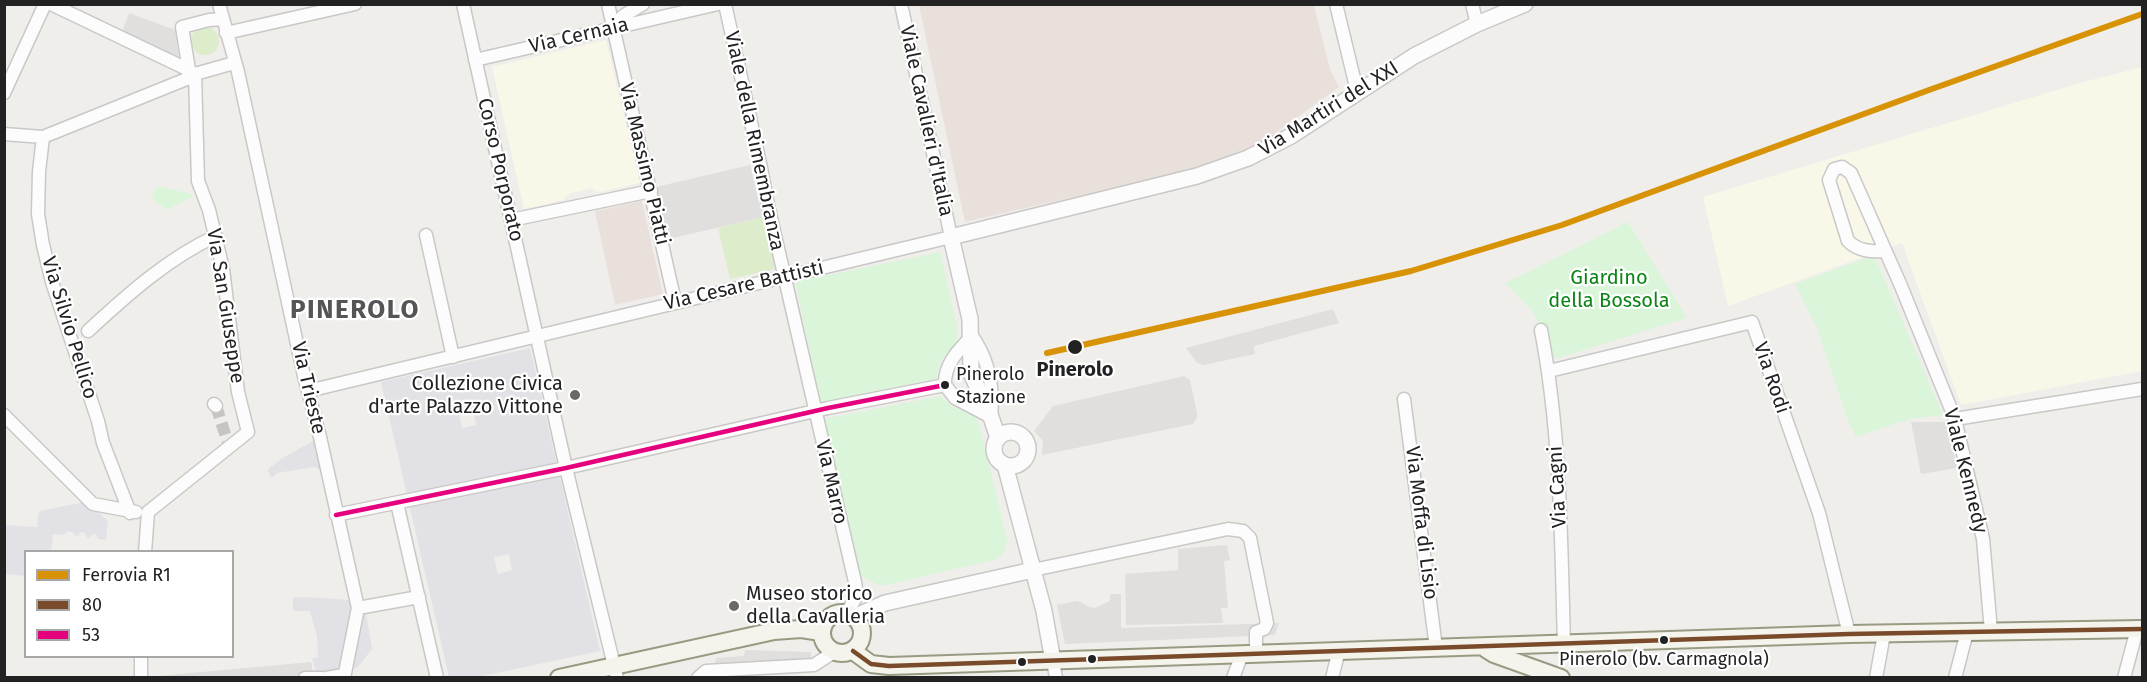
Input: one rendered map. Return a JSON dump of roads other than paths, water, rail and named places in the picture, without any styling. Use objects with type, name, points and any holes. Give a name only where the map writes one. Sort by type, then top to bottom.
[{"type":"main road","points":[[832,615],[849,615],[861,627],[862,634],[858,646],[846,653],[834,652],[824,644],[821,632],[826,620],[832,615]]},
{"type":"main road","points":[[559,678],[615,672],[774,631],[801,629],[821,632]]},
{"type":"main road","points":[[853,651],[870,664],[889,666],[1054,670],[1249,654],[1339,650],[1564,645],[1884,633],[2140,629]]},
{"type":"main road","points":[[1483,647],[1494,654],[1561,678]]},
{"type":"street","points":[[4,93],[45,4]]},
{"type":"street","points":[[51,4],[192,72],[234,63]]},
{"type":"street","name":"Corso Porporato","points":[[463,4],[566,468],[615,672]]},
{"type":"street","name":"Via Massimo Piatti","points":[[608,4],[675,302]]},
{"type":"street","points":[[613,27],[623,16],[643,4]]},
{"type":"street","name":"Via Cernaia","points":[[475,60],[718,4]]},
{"type":"street","name":"Viale della Rimembranza","points":[[725,4],[784,276]]},
{"type":"street","name":"Viale Cavalieri d'Italia","points":[[900,4],[951,237]]},
{"type":"street","points":[[1336,4],[1357,91]]},
{"type":"street","points":[[1472,4],[1477,24]]},
{"type":"street","name":"Via Martiri del XXI","points":[[951,237],[1197,176],[1248,158],[1291,136],[1414,56],[1477,24],[1525,4]]},
{"type":"street","points":[[226,33],[353,5]]},
{"type":"street","name":"Via San Giuseppe","points":[[148,512],[248,432],[238,392],[223,269],[209,210],[198,181],[192,72],[182,27],[209,20],[221,12]]},
{"type":"street","name":"Via Trieste","points":[[221,12],[358,608]]},
{"type":"street","points":[[4,134],[43,137],[189,78],[192,72]]},
{"type":"street","name":"Via Silvio Pellico","points":[[43,137],[38,214],[47,264],[103,443],[130,513]]},
{"type":"street","name":"Viale Kennedy","points":[[1885,251],[1871,252],[1854,247],[1848,241],[1829,180],[1834,169],[1842,167],[1851,173],[1885,251],[1955,418],[1983,538],[1991,631]]},
{"type":"street","points":[[511,220],[651,191]]},
{"type":"street","points":[[426,235],[453,357]]},
{"type":"street","points":[[88,331],[139,286],[198,244],[216,236]]},
{"type":"street","points":[[951,237],[970,319],[971,373],[998,438]]},
{"type":"street","name":"Via Cesare Battisti","points":[[308,391],[951,237]]},
{"type":"street","name":"Via Marro","points":[[784,276],[856,587],[855,603],[849,615]]},
{"type":"street","name":"Via Rodi","points":[[1549,371],[1752,322],[1819,513],[1849,634]]},
{"type":"street","name":"Via Cagni","points":[[1541,330],[1549,371],[1558,455],[1564,645]]},
{"type":"street","points":[[939,386],[952,358],[972,336]]},
{"type":"street","points":[[336,515],[566,468],[939,386],[955,398],[991,417]]},
{"type":"street","points":[[1955,418],[2142,389]]},
{"type":"street","name":"Via Moffa di Lisio","points":[[1404,399],[1436,648]]},
{"type":"street","points":[[4,415],[93,504],[130,513],[148,512],[145,550]]},
{"type":"street","points":[[1007,432],[1023,436],[1027,442],[1028,452],[1025,459],[1016,465],[1005,465],[994,453],[995,442],[1007,432]]},
{"type":"street","points":[[1005,465],[1044,611],[1054,670]]},
{"type":"street","points":[[397,503],[437,678]]},
{"type":"street","points":[[849,615],[885,603],[1033,570],[1228,529],[1243,531],[1250,538],[1267,623],[1264,629],[1256,632],[1249,654],[1233,678]]},
{"type":"street","points":[[326,678],[344,676],[358,608],[418,597]]},
{"type":"street","points":[[2124,678],[2140,629]]},
{"type":"street","points":[[1955,678],[1967,632]]},
{"type":"street","points":[[1876,678],[1884,633]]},
{"type":"street","points":[[1332,678],[1339,650]]},
{"type":"street","points":[[698,678],[706,671],[814,665],[834,652]]},
{"type":"street","points":[[141,658],[141,677]]},
{"type":"street","points":[[305,678],[322,678]]},
{"type":"tunnel","points":[[216,406],[228,443]]},
{"type":"rail line","name":"R1","points":[[1047,353],[1411,271],[1562,225],[2142,14]]},
{"type":"place","name":"Pinerolo","points":[[1075,347]]},
{"type":"place","name":"Pinerolo Stazione","points":[[945,385]]},
{"type":"place","name":"Collezione Civica d'arte Palazzo Vittone","points":[[575,395]]},
{"type":"place","name":"Museo storico della Cavalleria","points":[[734,606]]},
{"type":"place","name":"Pinerolo (bv. Carmagnola)","points":[[1664,640]]},
{"type":"district","name":"PINEROLO","points":[[355,311]]},
{"type":"park label","name":"Giardino della Bossola","points":[[1609,290]]}]
